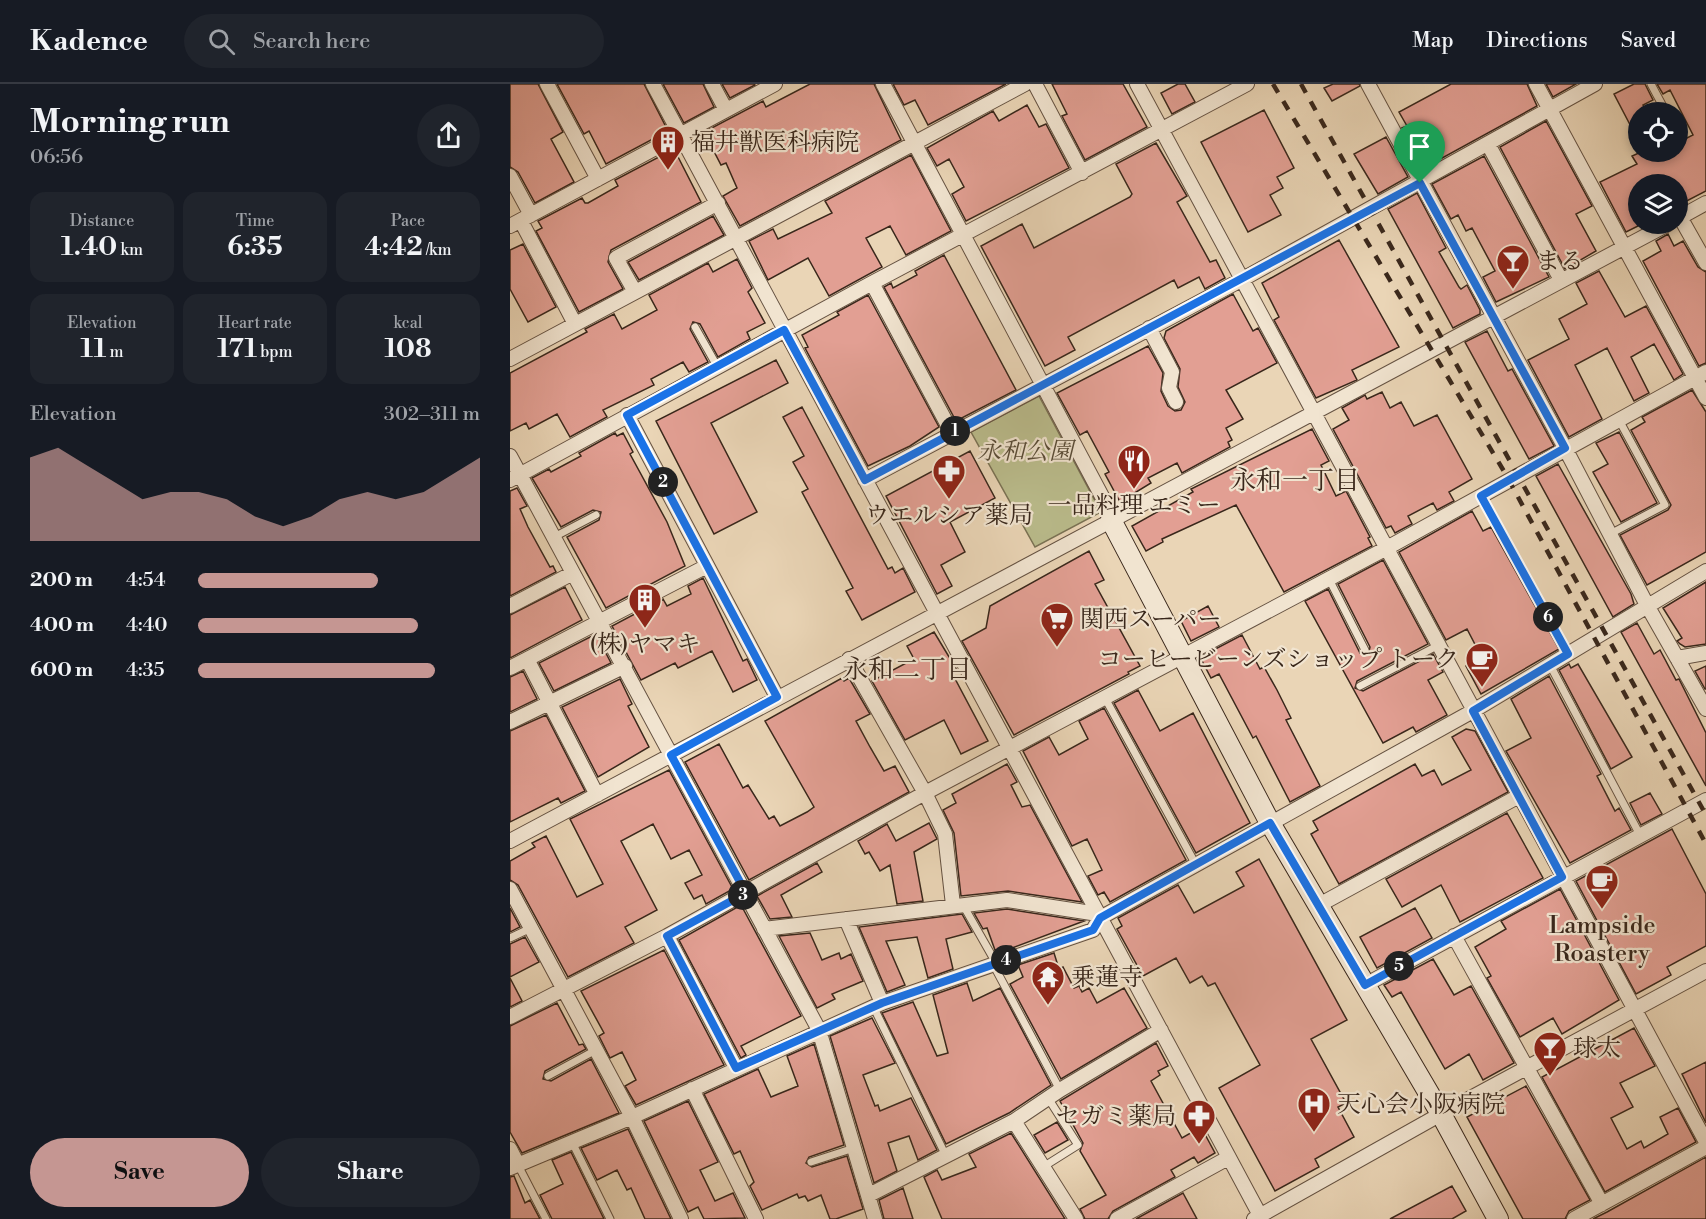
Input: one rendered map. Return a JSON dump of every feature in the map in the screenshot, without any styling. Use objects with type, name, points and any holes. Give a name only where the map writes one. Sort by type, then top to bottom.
[{"type":"street","points":[[547,84],[598,179]]},
{"type":"street","points":[[653,84],[682,134],[784,330],[1161,1030],[1259,1218],[1441,1113],[1706,971]]},
{"type":"street","points":[[712,84],[726,111]]},
{"type":"street","points":[[520,221],[775,84]]},
{"type":"street","points":[[883,84],[1270,823],[1441,1113],[1498,1219]]},
{"type":"street","points":[[510,359],[1025,84]]},
{"type":"street","points":[[1035,84],[1082,173]]},
{"type":"street","points":[[1137,84],[1437,646],[1706,1142]]},
{"type":"street","points":[[515,478],[717,366],[1247,84]]},
{"type":"street","points":[[1368,84],[1565,448],[1648,607],[1706,709]]},
{"type":"street","points":[[1536,84],[1624,247],[1701,375],[1706,398]]},
{"type":"street","points":[[865,480],[1420,183],[1595,84]]},
{"type":"street","points":[[1488,144],[1561,280]]},
{"type":"street","points":[[510,176],[520,221],[575,324]]},
{"type":"street","points":[[635,292],[616,258],[718,203]]},
{"type":"street","points":[[1688,213],[1706,203]]},
{"type":"street","points":[[510,841],[1649,234]]},
{"type":"street","points":[[1685,234],[1706,263]]},
{"type":"street","points":[[872,283],[952,433]]},
{"type":"street","points":[[1149,328],[1172,372],[1169,388],[1176,402]]},
{"type":"street","points":[[510,1017],[667,936],[925,793],[1385,549],[1701,375]]},
{"type":"street","points":[[627,415],[777,697]]},
{"type":"street","points":[[510,456],[515,478],[554,537],[819,1030],[875,1219]]},
{"type":"street","points":[[510,668],[707,566]]},
{"type":"street","points":[[764,928],[1007,900],[1099,916],[1196,865],[1473,711],[1706,571]]},
{"type":"street","points":[[510,606],[573,573]]},
{"type":"street","points":[[1677,658],[1706,652]]},
{"type":"street","points":[[527,659],[597,795]]},
{"type":"street","points":[[849,659],[925,793],[945,834],[958,904]]},
{"type":"street","points":[[510,722],[551,705],[625,666]]},
{"type":"street","points":[[1319,905],[1519,796]]},
{"type":"street","points":[[1365,985],[1706,800]]},
{"type":"street","points":[[510,889],[632,1117],[681,1219]]},
{"type":"street","points":[[510,1149],[514,1166],[632,1117],[878,1004],[1093,930],[1099,916]]},
{"type":"street","points":[[846,919],[878,1004]]},
{"type":"street","points":[[667,936],[736,1068]]},
{"type":"street","points":[[1454,936],[1602,1204]]},
{"type":"street","points":[[869,1196],[1014,1121],[1054,1094],[1161,1030]]},
{"type":"street","points":[[692,1089],[756,1219]]},
{"type":"street","points":[[1014,1121],[1076,1219]]},
{"type":"street","points":[[1574,1219],[1706,1147]]},
{"type":"street","points":[[1117,1219],[1228,1158]]},
{"type":"lane","points":[[1651,84],[1661,102]]},
{"type":"lane","points":[[695,327],[717,366]]},
{"type":"lane","points":[[1610,534],[1665,505],[1619,419]]},
{"type":"lane","points":[[1481,496],[1568,654]]},
{"type":"lane","points":[[554,537],[596,514]]},
{"type":"lane","points":[[1329,579],[1365,650]]},
{"type":"lane","points":[[1360,686],[1437,646]]},
{"type":"lane","points":[[1550,665],[1640,835]]},
{"type":"lane","points":[[1105,698],[1196,865]]},
{"type":"lane","points":[[958,904],[994,964],[1078,1145],[1043,1167]]},
{"type":"lane","points":[[510,938],[531,928]]},
{"type":"lane","points":[[878,1004],[946,1156]]},
{"type":"lane","points":[[548,1076],[597,1050]]},
{"type":"lane","points":[[572,1142],[610,1219]]},
{"type":"lane","points":[[811,1162],[855,1148]]},
{"type":"lane","points":[[514,1166],[546,1219]]},
{"type":"green space","name":"永和公園","points":[[1039,396],[1101,512],[1035,547],[971,432]]},
{"type":"building","points":[[510,84],[538,84],[563,132],[551,139],[574,182],[535,203],[518,172],[510,167]]},
{"type":"building","points":[[557,84],[644,84],[668,131],[606,164],[589,131],[584,134]]},
{"type":"building","points":[[663,84],[703,84],[714,107],[684,123]]},
{"type":"building","points":[[722,84],[754,84],[755,85],[730,98]]},
{"type":"building","points":[[810,84],[874,84],[901,140],[740,226],[723,196],[737,188],[726,163],[721,165],[704,132],[763,101],[766,107]]},
{"type":"building","points":[[893,84],[1006,84],[928,125],[915,100],[904,105]]},
{"type":"building","points":[[1052,84],[1123,84],[1147,127],[1085,160],[1062,116],[1067,114]]},
{"type":"building","points":[[1178,84],[1185,84],[1195,102],[1172,114],[1161,93]]},
{"type":"building","points":[[1333,84],[1359,84],[1360,86],[1332,101],[1324,88]]},
{"type":"building","points":[[1451,84],[1527,84],[1537,106],[1424,168],[1402,128],[1407,126],[1399,112]]},
{"type":"building","points":[[1546,84],[1576,84],[1553,97]]},
{"type":"building","points":[[1634,84],[1645,84],[1653,100],[1628,102],[1628,121],[1614,94]]},
{"type":"building","points":[[1657,84],[1706,84],[1706,191],[1688,200],[1688,174],[1628,174],[1628,231],[1626,232],[1600,182],[1637,164],[1636,162],[1688,162],[1688,138],[1693,135],[1688,125],[1688,102],[1676,102],[1670,90],[1663,94]]},
{"type":"building","points":[[1027,105],[1039,127],[1046,124],[1069,168],[966,221],[952,194],[964,187],[949,159],[937,166],[927,148],[993,111],[999,121]]},
{"type":"building","points":[[1264,110],[1294,168],[1277,177],[1283,188],[1270,195],[1281,215],[1248,232],[1201,142]]},
{"type":"building","points":[[1546,121],[1592,206],[1576,214],[1596,251],[1565,269],[1500,147]]},
{"type":"building","points":[[1386,137],[1408,177],[1378,194],[1354,154]]},
{"type":"building","points":[[1156,143],[1187,196],[1177,202],[1210,262],[1216,260],[1225,278],[1205,289],[1199,277],[1178,288],[1174,280],[1068,337],[1075,350],[1045,366],[981,246],[1022,224],[1034,248],[1130,197],[1132,194],[1116,164]]},
{"type":"building","points":[[674,149],[701,202],[611,250],[608,262],[623,289],[579,312],[536,231],[542,228],[538,221],[582,198],[585,203],[588,203],[618,186],[615,180]]},
{"type":"building","points":[[911,155],[951,231],[906,255],[890,226],[866,238],[882,267],[829,296],[808,258],[768,280],[749,241],[773,229],[778,239],[832,213],[825,201]]},
{"type":"building","points":[[1484,156],[1549,277],[1496,302],[1483,277],[1495,271],[1472,228],[1466,231],[1458,215],[1451,219],[1432,184]]},
{"type":"building","points":[[1417,193],[1446,248],[1439,252],[1459,287],[1461,289],[1467,285],[1480,310],[1480,314],[1453,328],[1388,209]]},
{"type":"building","points":[[713,216],[724,235],[639,280],[628,262]]},
{"type":"building","points":[[1668,234],[1674,246],[1683,241],[1698,267],[1706,272],[1706,363],[1699,366],[1643,261],[1661,251],[1656,241]]},
{"type":"building","points":[[1339,240],[1399,347],[1352,370],[1357,380],[1316,398],[1274,320],[1279,317],[1262,283]]},
{"type":"building","points":[[523,244],[556,307],[528,322],[510,289],[510,250]]},
{"type":"building","points":[[944,255],[1016,390],[956,421],[884,287],[891,283],[893,288],[917,275],[915,271]]},
{"type":"building","points":[[737,259],[752,288],[748,292],[765,323],[747,332],[750,339],[718,357],[700,324],[693,322],[690,329],[708,362],[689,372],[683,362],[651,379],[654,385],[603,410],[607,417],[570,437],[557,414],[529,429],[526,423],[510,431],[510,373],[587,332],[585,329],[614,314],[622,329],[657,310],[649,295],[708,263],[713,272]]},
{"type":"building","points":[[1599,271],[1625,317],[1646,306],[1683,374],[1674,380],[1654,344],[1631,357],[1649,393],[1634,401],[1607,348],[1575,365],[1602,419],[1569,437],[1528,360],[1569,339],[1559,319],[1587,304],[1576,283]]},
{"type":"building","points":[[1233,294],[1253,331],[1258,328],[1277,363],[1226,390],[1243,419],[1226,428],[1232,440],[1228,442],[1230,447],[1182,473],[1177,463],[1148,478],[1151,483],[1120,502],[1105,474],[1109,472],[1087,431],[1080,435],[1057,393],[1148,346],[1163,373],[1161,391],[1168,406],[1175,411],[1181,410],[1185,402],[1178,387],[1180,369],[1164,338],[1166,331]]},
{"type":"building","points":[[868,295],[939,427],[910,446],[868,466],[805,348],[808,347],[802,335],[839,315],[837,312]]},
{"type":"building","points":[[1487,331],[1508,371],[1512,369],[1554,446],[1529,459],[1465,342]]},
{"type":"building","points":[[776,360],[788,383],[711,423],[757,512],[714,534],[656,421]]},
{"type":"building","points":[[1692,390],[1706,412],[1706,552],[1647,585],[1620,535],[1668,510],[1671,505],[1631,430],[1645,422],[1642,417]]},
{"type":"building","points":[[1382,392],[1390,408],[1401,402],[1414,426],[1437,415],[1472,479],[1449,492],[1454,501],[1437,510],[1433,503],[1408,516],[1412,524],[1395,533],[1391,526],[1386,528],[1333,429],[1349,420],[1342,408],[1365,395],[1367,399]]},
{"type":"building","points":[[802,407],[888,569],[892,567],[895,573],[903,568],[915,592],[862,620],[846,591],[853,588],[802,492],[808,489],[793,462],[804,456],[783,417]]},
{"type":"building","points":[[1312,429],[1329,461],[1321,465],[1336,496],[1346,491],[1370,537],[1368,538],[1372,546],[1284,592],[1236,505],[1162,539],[1163,542],[1146,551],[1132,526],[1193,492],[1191,489]]},
{"type":"building","points":[[1619,432],[1657,503],[1621,522],[1593,472],[1608,464],[1596,443]]},
{"type":"building","points":[[615,433],[617,436],[623,433],[633,452],[630,454],[667,522],[685,566],[606,608],[567,537],[599,520],[601,512],[593,510],[561,527],[532,478],[549,469],[551,472],[581,456],[579,453]]},
{"type":"building","points":[[970,451],[995,498],[950,522],[965,552],[941,565],[952,586],[937,594],[886,496]]},
{"type":"building","points":[[1558,464],[1631,594],[1634,604],[1613,617],[1536,476]]},
{"type":"building","points":[[517,488],[527,506],[520,509],[528,527],[550,567],[553,566],[556,572],[510,596],[510,491]]},
{"type":"building","points":[[1472,511],[1483,531],[1491,527],[1559,649],[1481,694],[1466,666],[1482,658],[1467,629],[1446,640],[1399,552]]},
{"type":"building","points":[[1089,551],[1104,580],[1095,584],[1140,666],[1014,735],[962,641],[986,628],[990,606]]},
{"type":"building","points":[[1383,560],[1428,644],[1357,681],[1355,688],[1363,691],[1433,654],[1443,672],[1428,680],[1447,715],[1416,732],[1413,727],[1383,743],[1305,601],[1328,589],[1360,653],[1368,655],[1370,647],[1338,584]]},
{"type":"building","points":[[703,578],[743,661],[747,659],[757,680],[733,692],[712,651],[678,668],[675,663],[641,680],[612,626],[663,599],[667,606],[691,594],[688,586]]},
{"type":"building","points":[[1706,582],[1706,644],[1685,647],[1677,641],[1682,638],[1663,608]]},
{"type":"building","points":[[565,587],[582,620],[510,658],[510,615]]},
{"type":"building","points":[[1208,606],[1219,627],[1191,641],[1181,621]]},
{"type":"building","points":[[1637,623],[1654,654],[1660,650],[1676,680],[1679,679],[1706,733],[1706,786],[1621,632]]},
{"type":"building","points":[[934,632],[957,670],[952,673],[988,741],[961,754],[944,720],[905,740],[872,681],[914,659],[907,646]]},
{"type":"building","points":[[596,634],[611,663],[554,691],[539,663]]},
{"type":"building","points":[[1242,635],[1260,669],[1264,667],[1277,690],[1291,718],[1286,720],[1320,786],[1290,802],[1256,736],[1253,738],[1219,674],[1211,678],[1200,657]]},
{"type":"building","points":[[1569,664],[1571,668],[1578,664],[1632,757],[1611,769],[1559,670]]},
{"type":"building","points":[[1706,666],[1706,689],[1705,689],[1695,671]]},
{"type":"building","points":[[523,671],[537,699],[510,712],[510,677]]},
{"type":"building","points":[[1549,676],[1601,774],[1597,776],[1615,811],[1619,808],[1631,830],[1570,863],[1506,751],[1531,738],[1511,699]]},
{"type":"building","points":[[842,678],[844,681],[849,678],[870,714],[856,721],[884,771],[895,766],[909,792],[749,880],[685,762],[719,744],[743,788],[748,785],[769,819],[774,816],[780,826],[807,812],[814,807],[765,721]]},
{"type":"building","points":[[620,679],[632,704],[628,706],[649,747],[598,777],[562,707]]},
{"type":"building","points":[[1138,690],[1160,731],[1193,713],[1250,823],[1196,853],[1114,703]]},
{"type":"building","points":[[1104,708],[1186,860],[1110,902],[1104,892],[1098,895],[1088,876],[1102,870],[1087,839],[1072,846],[1023,751],[1049,737],[1059,755],[1088,739],[1079,721]]},
{"type":"building","points":[[546,715],[585,791],[561,803],[558,798],[510,822],[510,731]]},
{"type":"building","points":[[1466,729],[1475,731],[1508,792],[1339,884],[1311,834],[1318,830],[1313,821],[1415,764],[1422,776],[1434,770],[1442,785],[1471,770],[1452,737]]},
{"type":"building","points":[[1007,764],[1017,782],[1011,785],[1022,807],[1030,805],[1082,902],[1008,891],[961,896],[954,833],[943,810],[956,803],[952,794]]},
{"type":"building","points":[[669,770],[733,889],[706,904],[702,895],[694,899],[685,883],[702,875],[689,850],[671,859],[653,824],[621,841],[657,910],[625,927],[634,943],[568,977],[518,885],[510,880],[510,861],[535,847],[532,843],[546,836],[577,897],[603,884],[570,819]]},
{"type":"building","points":[[1650,793],[1662,814],[1641,825],[1630,803]]},
{"type":"building","points":[[1507,813],[1543,878],[1460,922],[1441,885],[1402,907],[1386,879]]},
{"type":"building","points":[[929,823],[937,839],[914,852],[923,901],[897,904],[890,865],[880,871],[869,852],[865,854],[858,841],[887,824],[896,841]]},
{"type":"building","points":[[1672,829],[1706,894],[1706,946],[1667,967],[1671,975],[1636,994],[1576,881]]},
{"type":"building","points":[[1259,859],[1347,1020],[1311,1039],[1346,1103],[1338,1107],[1354,1137],[1315,1159],[1319,1167],[1275,1191],[1219,1088],[1260,1065],[1215,983],[1208,986],[1202,976],[1190,983],[1176,958],[1143,976],[1117,929],[1122,926],[1118,918],[1178,885],[1194,913],[1244,886],[1236,872]]},
{"type":"building","points":[[817,863],[822,872],[781,895],[792,917],[770,919],[757,896]]},
{"type":"building","points":[[1560,889],[1619,1000],[1562,1034],[1553,1018],[1520,1037],[1487,978],[1491,976],[1475,947],[1506,929],[1501,921]]},
{"type":"building","points":[[741,905],[801,1016],[741,1046],[746,1055],[741,1058],[679,940]]},
{"type":"building","points":[[510,908],[520,927],[510,932]]},
{"type":"building","points":[[1415,908],[1432,938],[1377,968],[1360,937]]},
{"type":"building","points":[[1007,909],[1084,921],[1012,948],[1011,946],[995,950],[987,928],[983,929],[974,913]]},
{"type":"building","points":[[962,914],[972,932],[946,939],[953,969],[928,978],[917,937],[886,941],[905,985],[887,992],[859,927]]},
{"type":"building","points":[[810,933],[822,960],[839,953],[841,959],[851,954],[863,981],[832,994],[835,999],[817,1008],[779,936]]},
{"type":"building","points":[[525,937],[539,962],[510,977],[510,944]]},
{"type":"building","points":[[664,950],[724,1065],[636,1105],[625,1086],[636,1080],[622,1052],[610,1058],[599,1036],[604,1033],[581,991]]},
{"type":"building","points":[[1054,953],[1059,969],[1063,967],[1074,988],[1079,986],[1082,992],[1089,988],[1097,1003],[1124,988],[1147,1028],[1061,1079],[1010,984],[1023,977],[1018,965]]},
{"type":"building","points":[[1433,959],[1454,995],[1471,986],[1514,1063],[1483,1080],[1469,1054],[1445,1069],[1401,992],[1392,997],[1384,985]]},
{"type":"building","points":[[510,978],[522,1001],[510,1007]]},
{"type":"building","points":[[967,983],[973,1001],[1000,988],[1051,1085],[1009,1113],[946,1144],[882,1013],[913,1002],[937,1056],[948,1053],[933,995]]},
{"type":"building","points":[[557,1003],[579,1045],[583,1044],[586,1049],[545,1071],[543,1079],[551,1081],[591,1059],[619,1113],[522,1153],[510,1132],[510,1026]]},
{"type":"building","points":[[872,1018],[895,1063],[863,1075],[875,1106],[878,1105],[880,1111],[911,1098],[937,1150],[918,1160],[909,1136],[888,1143],[897,1171],[874,1183],[830,1036]]},
{"type":"building","points":[[1634,1028],[1655,1066],[1620,1083],[1633,1107],[1611,1118],[1627,1149],[1641,1141],[1644,1148],[1668,1134],[1660,1117],[1678,1108],[1696,1142],[1605,1192],[1542,1077]]},
{"type":"building","points":[[1156,1043],[1168,1066],[1158,1071],[1160,1075],[1151,1081],[1182,1138],[1201,1127],[1215,1153],[1198,1163],[1194,1157],[1171,1170],[1175,1177],[1113,1211],[1108,1219],[1085,1219],[1080,1209],[1106,1195],[1080,1151],[1083,1143],[1060,1101]]},
{"type":"building","points":[[814,1044],[844,1145],[809,1157],[806,1163],[812,1167],[847,1156],[863,1209],[836,1219],[830,1219],[821,1195],[808,1201],[805,1196],[799,1198],[797,1194],[762,1210],[750,1186],[754,1182],[740,1151],[734,1154],[704,1094],[758,1069],[771,1097],[798,1086],[787,1056]]},
{"type":"building","points":[[1706,1062],[1706,1123],[1682,1074]]},
{"type":"building","points":[[1526,1086],[1590,1200],[1569,1211],[1565,1219],[1523,1219],[1467,1117]]},
{"type":"building","points":[[688,1101],[718,1162],[700,1170],[715,1201],[733,1193],[745,1218],[704,1219],[698,1207],[688,1212],[644,1121]]},
{"type":"building","points":[[1057,1122],[1068,1140],[1045,1153],[1034,1135]]},
{"type":"building","points":[[628,1129],[671,1219],[645,1219],[631,1188],[627,1190],[617,1170],[597,1180],[581,1148]]},
{"type":"building","points":[[1011,1133],[1065,1219],[942,1219],[924,1177],[937,1170],[942,1180],[976,1167],[969,1154]]},
{"type":"building","points":[[571,1152],[604,1219],[552,1219],[540,1195],[563,1184],[552,1160]]},
{"type":"building","points":[[1706,1157],[1706,1219],[1593,1219],[1607,1212]]},
{"type":"building","points":[[514,1176],[525,1203],[530,1200],[540,1219],[510,1219],[510,1177]]},
{"type":"building","points":[[1452,1186],[1466,1211],[1452,1219],[1390,1219]]},
{"type":"building","points":[[903,1188],[913,1219],[884,1219],[879,1200]]},
{"type":"building","points":[[1183,1193],[1197,1219],[1136,1219]]},
{"type":"railway","points":[[1273,84],[1505,473],[1706,844]]},
{"type":"railway","points":[[1301,84],[1706,815]]},
{"type":"place","name":"福井獣医科病院","points":[[668,171]]},
{"type":"place","name":"まる","points":[[1513,290]]},
{"type":"place","name":"一品料理 エミー","points":[[1134,490]]},
{"type":"place","name":"ウエルシア薬局","points":[[949,500]]},
{"type":"place","name":"(株)ヤマキ","points":[[645,629]]},
{"type":"place","name":"関西スーパー","points":[[1057,648]]},
{"type":"place","name":"コーヒービーンズショップ トーク","points":[[1482,688]]},
{"type":"place","name":"Lampside Roastery","points":[[1602,910]]},
{"type":"place","name":"乗蓮寺","points":[[1048,1006]]},
{"type":"place","name":"球太","points":[[1550,1077]]},
{"type":"place","name":"天心会小阪病院","points":[[1314,1133]]},
{"type":"place","name":"セガミ薬局","points":[[1199,1145]]},
{"type":"district","name":"永和一丁目","points":[[1295,480]]},
{"type":"district","name":"永和二丁目","points":[[907,669]]},
{"type":"route","points":[[1420,183],[1565,448],[1481,496],[1568,654],[1473,711],[1562,877],[1365,985],[1270,823],[1100,918],[1093,930],[882,1003],[736,1068],[667,936],[746,893],[671,755],[777,697],[627,415],[784,330],[865,480],[1420,183]]}]
